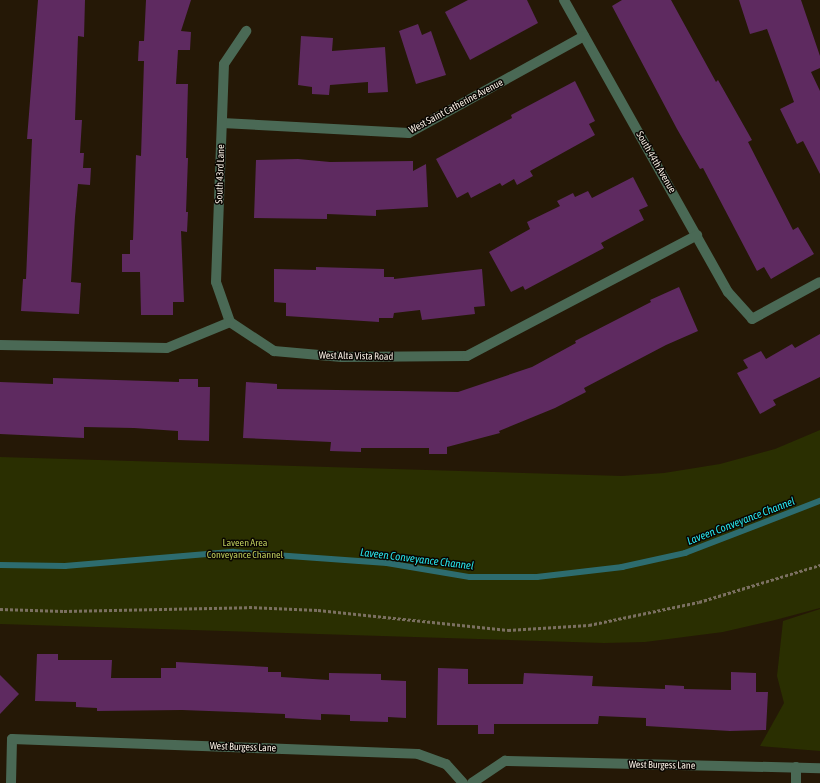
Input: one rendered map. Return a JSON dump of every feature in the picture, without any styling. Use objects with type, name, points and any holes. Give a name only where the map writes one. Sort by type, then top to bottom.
[{"type":"street","name":"South 44th Avenue","points":[[564,0],[728,292],[752,319],[820,282]]},
{"type":"street","name":"South 43rd Lane","points":[[230,322],[216,282],[224,64],[246,31]]},
{"type":"street","name":"West Saint Catherine Avenue","points":[[222,123],[409,133],[584,36]]},
{"type":"street","name":"West Alta Vista Road","points":[[230,322],[274,351],[342,357],[467,356],[697,235]]},
{"type":"street","points":[[0,345],[167,348],[230,322]]},
{"type":"street","name":"West Burgess Lane","points":[[11,783],[12,739],[418,754],[446,764],[463,783]]},
{"type":"street","name":"West Burgess Lane","points":[[472,783],[505,761],[820,768]]},
{"type":"street","points":[[796,767],[796,783]]},
{"type":"path","points":[[0,609],[64,611],[249,607],[318,610],[508,630],[589,625],[699,602],[820,565]]},
{"type":"green space","name":"Laveen Area Conveyance Channel","points":[[820,430],[820,608],[775,620],[723,632],[645,642],[604,643],[0,624],[0,457],[622,476],[664,473],[720,464],[775,449]]},
{"type":"green space","points":[[820,609],[820,751],[760,746],[784,703],[777,676],[783,621]]},
{"type":"building","points":[[38,0],[85,0],[84,37],[78,36],[75,120],[82,120],[80,153],[84,153],[83,168],[91,168],[90,185],[78,184],[75,217],[71,282],[81,283],[79,314],[21,311],[23,279],[26,279],[32,139],[27,139]]},
{"type":"building","points":[[146,0],[191,0],[181,31],[191,32],[190,50],[178,50],[176,84],[188,84],[186,212],[188,212],[187,232],[181,231],[184,302],[173,302],[173,315],[141,315],[140,272],[122,272],[122,254],[130,254],[130,240],[133,240],[136,155],[141,156],[144,61],[138,61],[139,41],[144,41]]},
{"type":"building","points":[[468,0],[527,0],[538,23],[470,60],[445,12]]},
{"type":"building","points":[[622,0],[671,0],[716,82],[718,80],[752,140],[748,142],[793,230],[798,227],[814,254],[771,279],[764,267],[757,271],[703,168],[700,169],[677,129],[612,6]]},
{"type":"building","points":[[739,0],[801,0],[820,56],[820,68],[811,72],[820,91],[820,174],[803,141],[797,144],[780,109],[794,102],[767,29],[750,34]]},
{"type":"building","points":[[418,24],[422,35],[431,31],[446,75],[416,84],[399,31]]},
{"type":"building","points":[[301,36],[333,38],[332,51],[385,47],[388,92],[368,93],[368,82],[330,85],[329,95],[312,94],[312,87],[298,85]]},
{"type":"building","points":[[575,81],[595,121],[589,124],[595,135],[530,171],[533,176],[517,185],[514,179],[502,186],[500,183],[471,198],[468,192],[457,198],[436,159],[512,118],[511,115]]},
{"type":"building","points":[[298,159],[330,162],[413,161],[413,171],[426,164],[428,207],[376,210],[376,216],[327,214],[327,219],[254,218],[256,160]]},
{"type":"building","points":[[633,177],[648,206],[639,210],[644,220],[601,243],[604,248],[525,290],[523,286],[511,292],[489,252],[530,229],[527,222],[560,206],[557,201],[573,193],[575,197],[588,191],[592,198]]},
{"type":"building","points":[[316,267],[384,269],[384,277],[394,277],[394,279],[482,269],[485,306],[474,307],[475,314],[422,320],[420,310],[394,313],[393,318],[379,318],[379,322],[286,316],[286,303],[274,302],[274,269],[316,270]]},
{"type":"building","points":[[679,287],[698,331],[666,345],[584,388],[586,392],[555,408],[499,431],[500,433],[447,447],[447,454],[429,454],[429,448],[361,448],[361,452],[330,451],[331,442],[243,438],[246,382],[277,384],[277,389],[458,392],[532,367],[576,343],[575,341],[651,302],[650,300]]},
{"type":"building","points":[[820,334],[820,377],[773,400],[776,405],[760,414],[737,373],[748,368],[743,360],[761,351],[766,359],[792,344],[795,348]]},
{"type":"building","points":[[53,378],[179,382],[179,379],[198,379],[198,387],[210,387],[209,441],[178,440],[178,431],[134,428],[84,427],[84,438],[0,434],[0,382],[53,384]]},
{"type":"building","points":[[37,654],[58,654],[58,660],[112,660],[111,678],[161,678],[161,668],[176,668],[176,662],[268,667],[268,672],[281,672],[281,677],[329,680],[329,673],[381,674],[381,680],[406,681],[406,718],[388,717],[388,722],[350,721],[350,715],[321,714],[321,720],[285,718],[285,714],[182,710],[97,711],[97,708],[76,707],[76,702],[35,701]]},
{"type":"building","points":[[438,668],[468,669],[468,684],[523,684],[524,673],[593,676],[592,686],[665,689],[665,685],[684,686],[684,689],[731,690],[731,672],[756,673],[756,692],[768,692],[766,730],[730,731],[646,726],[646,718],[599,716],[598,724],[494,724],[494,734],[478,734],[478,725],[437,725]]},
{"type":"building","points":[[0,675],[19,694],[0,714]]},
{"type":"waterway","name":"Laveen Conveyance Channel","points":[[0,565],[65,566],[233,552],[387,563],[470,577],[537,577],[622,567],[685,553],[820,501]]}]
